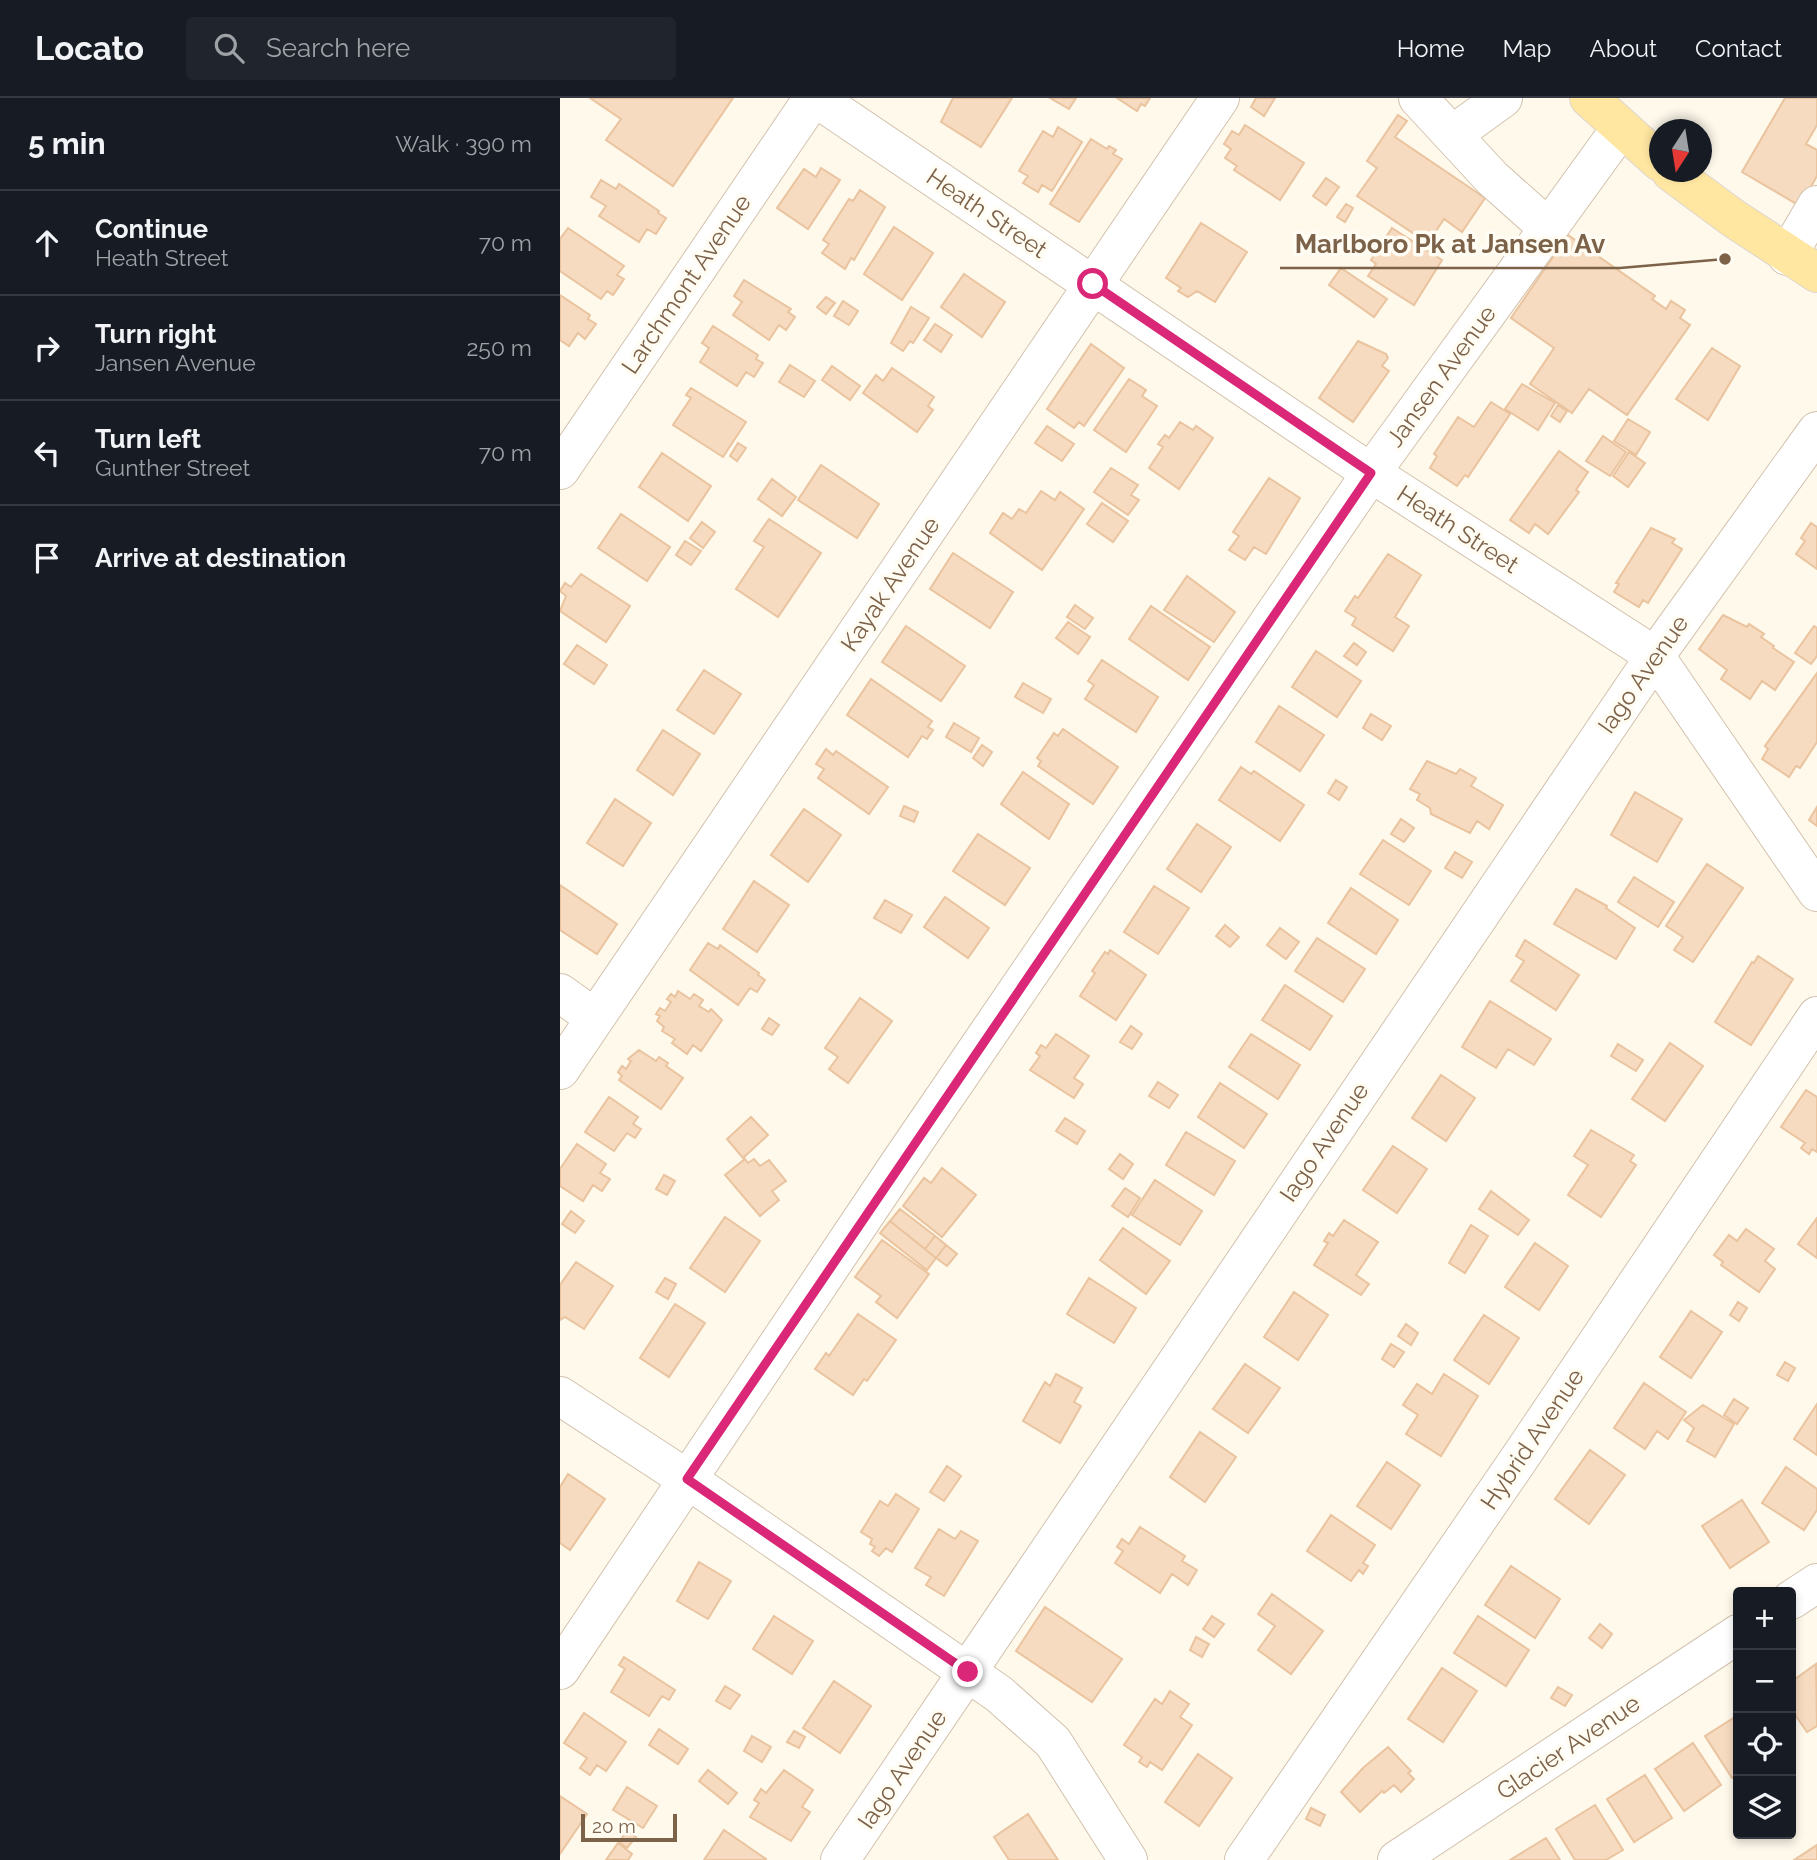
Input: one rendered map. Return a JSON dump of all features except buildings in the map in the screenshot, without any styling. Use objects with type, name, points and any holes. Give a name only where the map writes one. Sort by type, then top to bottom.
[{"type":"main road","points":[[1589,98],[1649,153]]},
{"type":"main road","points":[[1685,182],[1802,264]]},
{"type":"street","name":"Kayak Avenue","points":[[560,1070],[1220,98]]},
{"type":"street","points":[[1418,98],[1492,178],[1548,228]]},
{"type":"street","points":[[1452,135],[1503,98]]},
{"type":"street","name":"Heath Street","points":[[803,102],[1093,284],[1371,473],[1654,656],[1817,892]]},
{"type":"street","name":"Larchmont Avenue","points":[[560,470],[803,102]]},
{"type":"street","name":"Jansen Avenue","points":[[560,1670],[1371,473],[1620,128]]},
{"type":"street","points":[[1802,264],[1817,205]]},
{"type":"street","name":"Iago Avenue","points":[[840,1860],[1654,656],[1817,432]]},
{"type":"street","points":[[560,993],[595,1018]]},
{"type":"street","name":"Hybrid Avenue","points":[[1244,1860],[1524,1453],[1817,1016]]},
{"type":"street","points":[[560,1396],[687,1479],[1007,1700],[1053,1742],[1128,1860]]},
{"type":"street","points":[[1796,1597],[1817,1583]]},
{"type":"street","name":"Glacier Avenue","points":[[1397,1860],[1733,1637]]},
{"type":"place","name":"Marlboro Pk at Jansen Av","points":[[1725,259]]},
{"type":"route","points":[[968,1672],[687,1479],[1371,473],[1093,284]]}]
